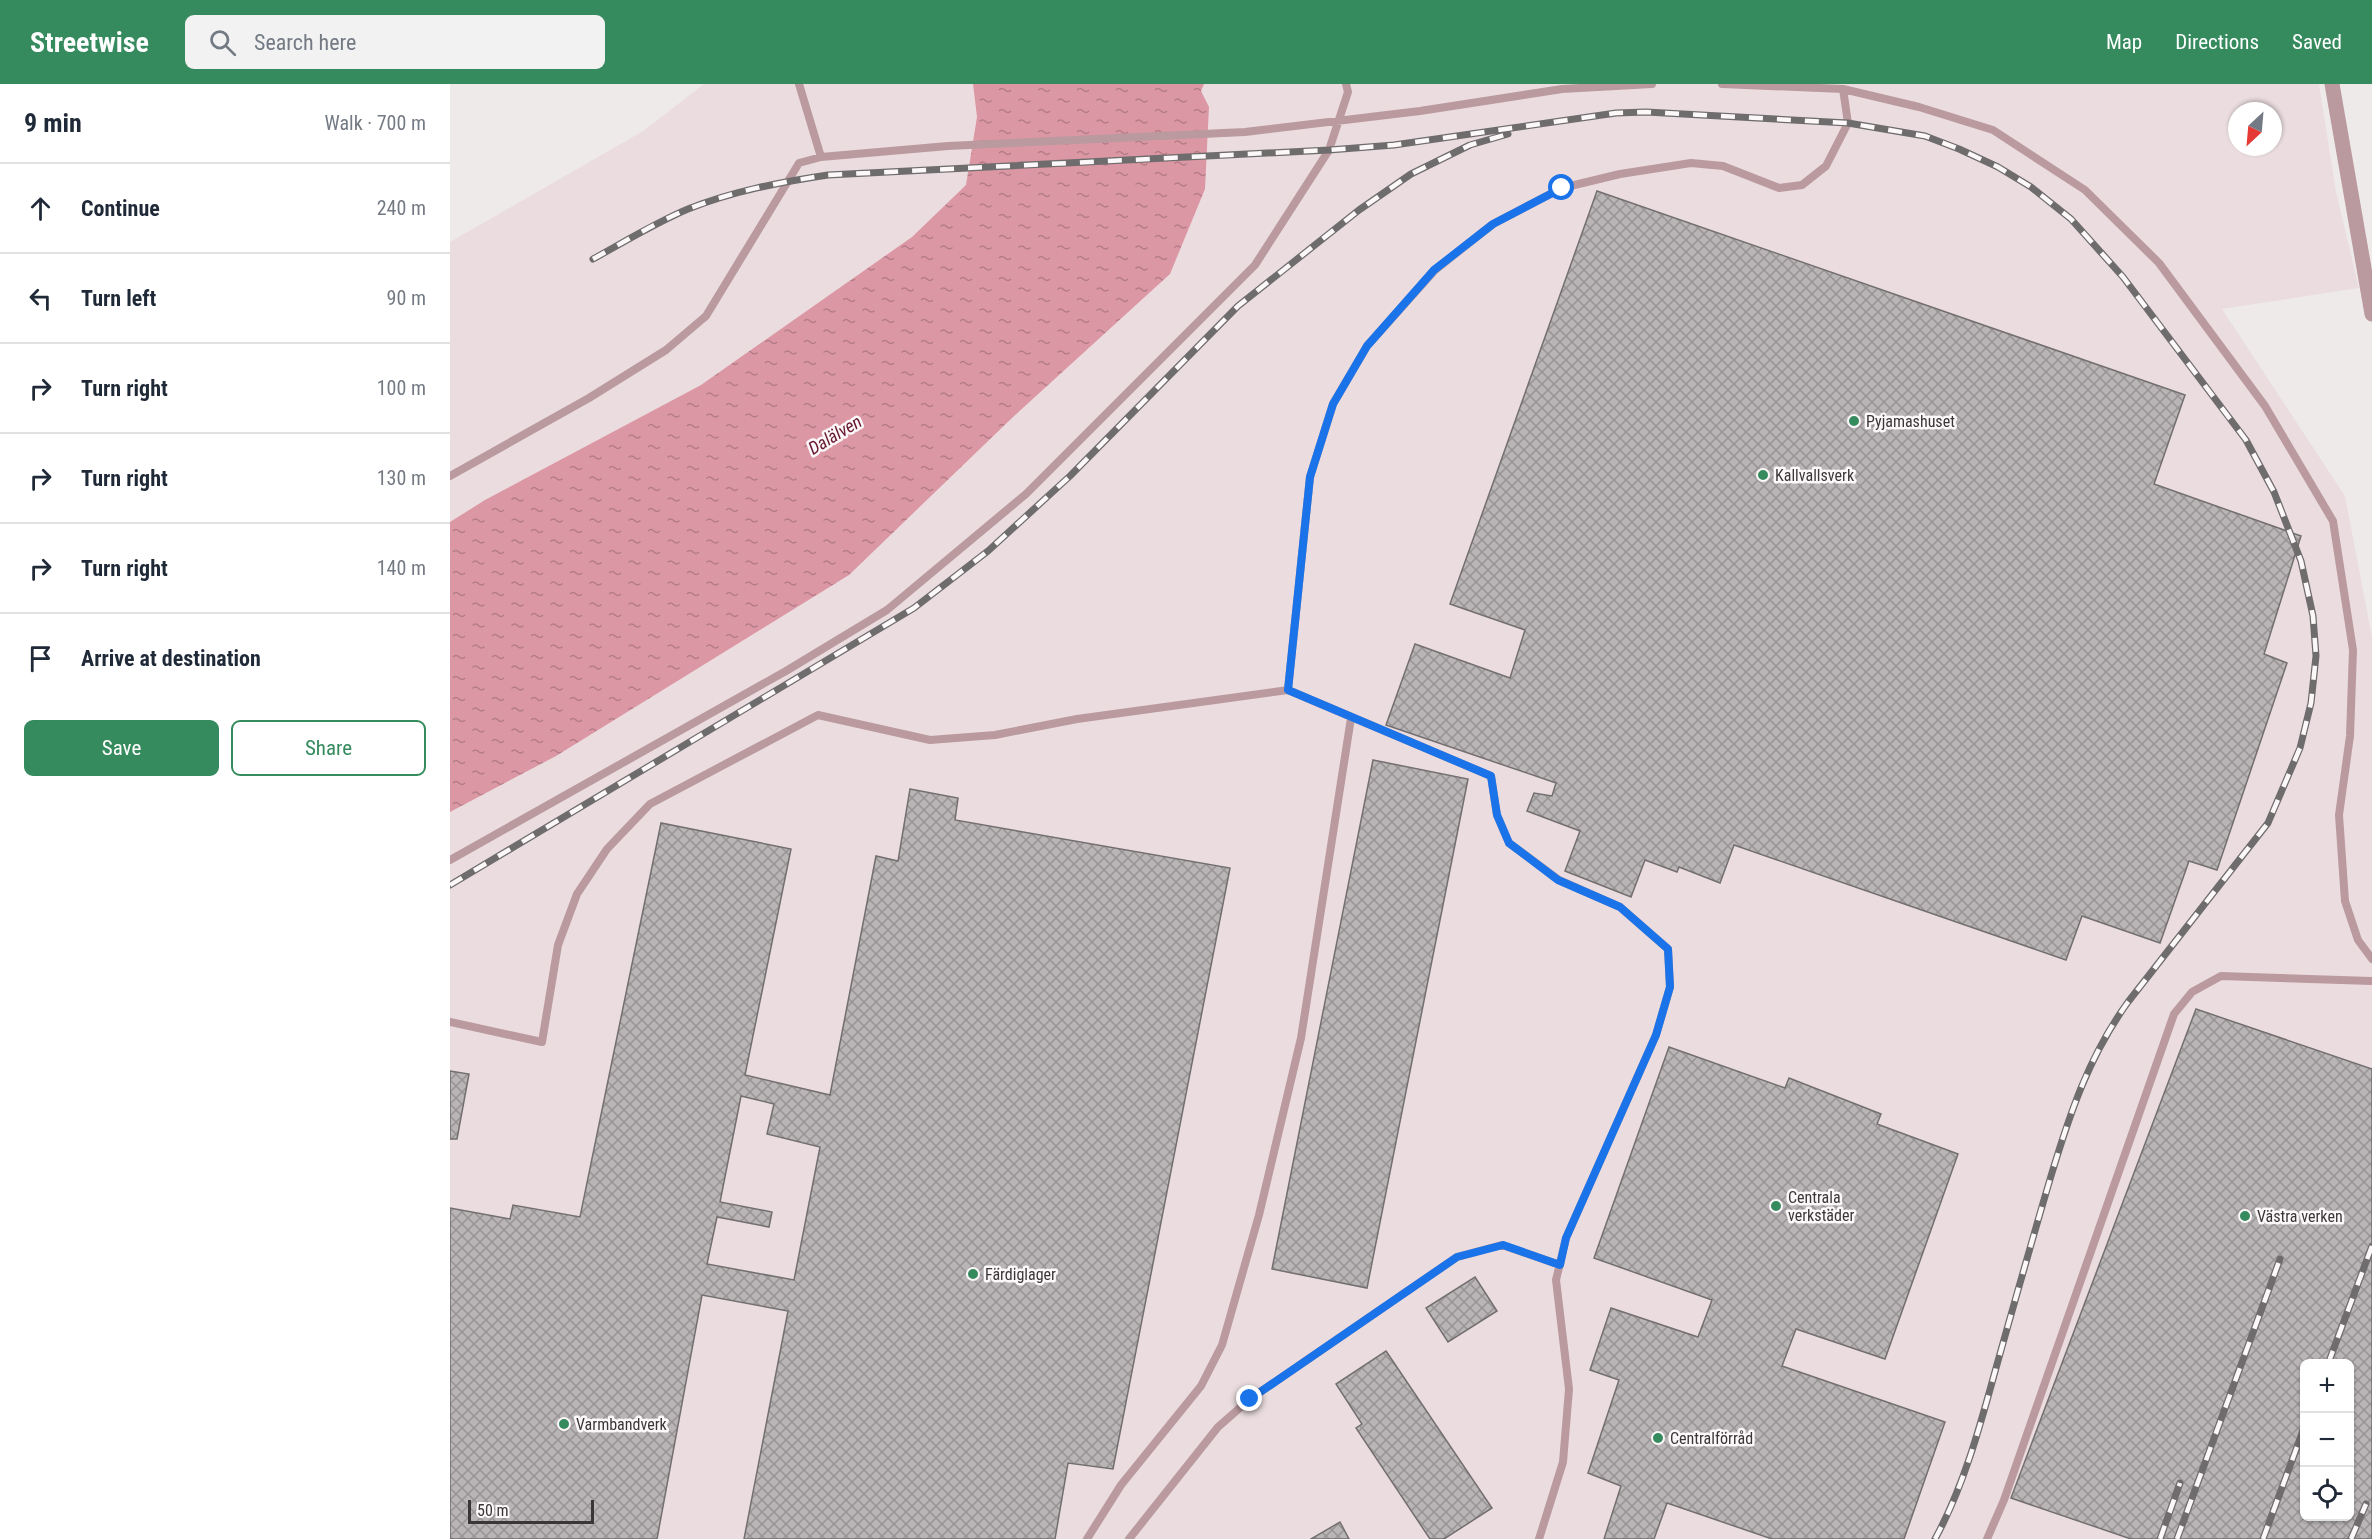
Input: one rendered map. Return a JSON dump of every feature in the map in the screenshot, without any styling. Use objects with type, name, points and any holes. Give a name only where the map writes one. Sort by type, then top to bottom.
[{"type":"street","points":[[2332,84],[2372,314]]},
{"type":"lane","points":[[799,84],[821,157]]},
{"type":"lane","points":[[450,860],[786,671],[896,603],[1026,494],[1255,265],[1329,150],[1348,92],[1346,84]]},
{"type":"lane","points":[[450,476],[589,398],[657,356],[706,316],[799,163],[821,157],[948,146],[1245,132],[1339,122],[1562,88],[1652,84]]},
{"type":"lane","points":[[1722,84],[1843,89],[1919,107],[1993,130],[2085,190],[2159,263],[2265,406],[2333,521],[2353,650],[2350,736],[2339,815],[2344,901],[2358,940],[2372,958]]},
{"type":"lane","points":[[1288,690],[1310,477],[1333,404],[1367,346],[1434,270],[1493,224],[1562,188],[1620,174],[1691,163],[1722,166],[1779,188],[1802,185],[1826,166],[1848,123],[1843,89]]},
{"type":"lane","points":[[450,1022],[542,1042],[558,945],[577,894],[607,849],[650,804],[818,715],[930,740],[994,735],[1077,719],[1288,690],[1491,776],[1497,815],[1509,843],[1558,880],[1620,907],[1668,949],[1670,987],[1656,1035],[1566,1238],[1556,1280],[1569,1389],[1563,1462],[1539,1539]]},
{"type":"lane","points":[[1087,1539],[1121,1485],[1201,1386],[1222,1345],[1259,1215],[1301,1038],[1351,718]]},
{"type":"lane","points":[[1987,1539],[2004,1500],[2174,1014],[2192,992],[2221,976],[2372,981]]},
{"type":"lane","points":[[1129,1539],[1218,1427],[1250,1399],[1457,1257],[1503,1245],[1560,1265]]},
{"type":"shaded area","points":[[704,84],[2319,84],[2336,192],[2359,288],[2222,309],[2345,496],[2372,637],[2372,1539],[450,1539],[450,242],[643,131]]},
{"type":"water","name":"Dalälven","points":[[973,84],[1204,84],[1201,91],[1209,107],[1205,189],[1170,274],[1012,418],[849,575],[556,756],[450,812],[450,522],[485,500],[701,385],[912,237],[966,185],[977,117]]},
{"type":"building","points":[[1597,191],[2185,395],[2154,484],[2301,536],[2264,654],[2287,663],[2217,870],[2189,861],[2160,943],[2082,916],[2066,960],[1734,845],[1720,883],[1679,867],[1677,872],[1645,860],[1631,897],[1565,871],[1580,831],[1527,811],[1534,793],[1552,796],[1556,783],[1386,725],[1415,644],[1510,678],[1525,630],[1450,604]]},
{"type":"building","points":[[1373,760],[1468,779],[1367,1288],[1272,1269]]},
{"type":"building","name":"Färdiglager","points":[[910,789],[958,798],[955,820],[1230,868],[1113,1469],[1068,1463],[1055,1539],[744,1539],[788,1311],[702,1295],[657,1539],[450,1539],[450,1208],[510,1219],[513,1205],[580,1217],[661,823],[791,849],[745,1075],[830,1095],[876,856],[898,861]],"holes":[[[741,1096],[774,1104],[767,1134],[820,1147],[794,1280],[707,1264],[717,1217],[769,1227],[772,1212],[720,1202]]]},
{"type":"building","name":"Västra verken","points":[[2196,1009],[2372,1069],[2372,1539],[2131,1539],[2011,1498]]},
{"type":"building","points":[[1669,1047],[1785,1088],[1789,1078],[1881,1114],[1877,1124],[1958,1154],[1885,1359],[1796,1329],[1782,1366],[1945,1422],[1904,1539],[1772,1539],[1667,1503],[1654,1539],[1604,1539],[1621,1486],[1588,1473],[1619,1380],[1590,1370],[1611,1308],[1698,1337],[1712,1300],[1594,1258]]},
{"type":"building","points":[[450,1071],[469,1074],[457,1139],[450,1139]]},
{"type":"building","points":[[1475,1277],[1497,1311],[1448,1342],[1426,1308]]},
{"type":"building","points":[[1386,1351],[1492,1508],[1444,1539],[1430,1539],[1356,1428],[1362,1424],[1336,1384]]},
{"type":"building","points":[[1340,1522],[1349,1539],[1311,1539]]},
{"type":"railway","points":[[593,259],[688,209],[757,188],[828,175],[1394,145],[1616,113],[1646,112],[1848,123],[1925,136],[1998,167],[2031,187],[2071,219],[2123,277],[2246,440],[2274,492],[2301,561],[2313,616],[2316,656],[2311,703],[2300,748],[2268,823],[2128,1002],[2102,1043],[2082,1086],[2051,1176],[1984,1412],[1955,1498],[1935,1539]]},
{"type":"railway","points":[[450,885],[914,608],[988,551],[1070,476],[1238,306],[1359,210],[1411,174],[1470,145],[1508,134]]},
{"type":"railway","points":[[2330,1359],[2372,1246]]},
{"type":"railway","points":[[2177,1539],[2280,1259]]},
{"type":"railway","points":[[2263,1539],[2300,1439]]},
{"type":"railway","points":[[2160,1539],[2180,1483]]},
{"type":"railway","points":[[2351,1539],[2366,1504]]},
{"type":"place","name":"Pyjamashuset","points":[[1854,421]]},
{"type":"place","name":"Kallvallsverk","points":[[1763,475]]},
{"type":"place","name":"Centrala verkstäder","points":[[1776,1206]]},
{"type":"place","name":"Västra verken","points":[[2245,1216]]},
{"type":"place","name":"Färdiglager","points":[[973,1274]]},
{"type":"place","name":"Varmbandverk","points":[[564,1424]]},
{"type":"place","name":"Centralförråd","points":[[1658,1438]]},
{"type":"route","points":[[1250,1399],[1457,1257],[1503,1245],[1560,1265],[1566,1238],[1656,1035],[1670,987],[1668,949],[1620,907],[1558,880],[1509,843],[1497,815],[1491,776],[1472,766],[1381,732],[1288,690],[1296,589],[1310,477],[1333,404],[1367,346],[1434,270],[1493,224],[1562,188]]}]
